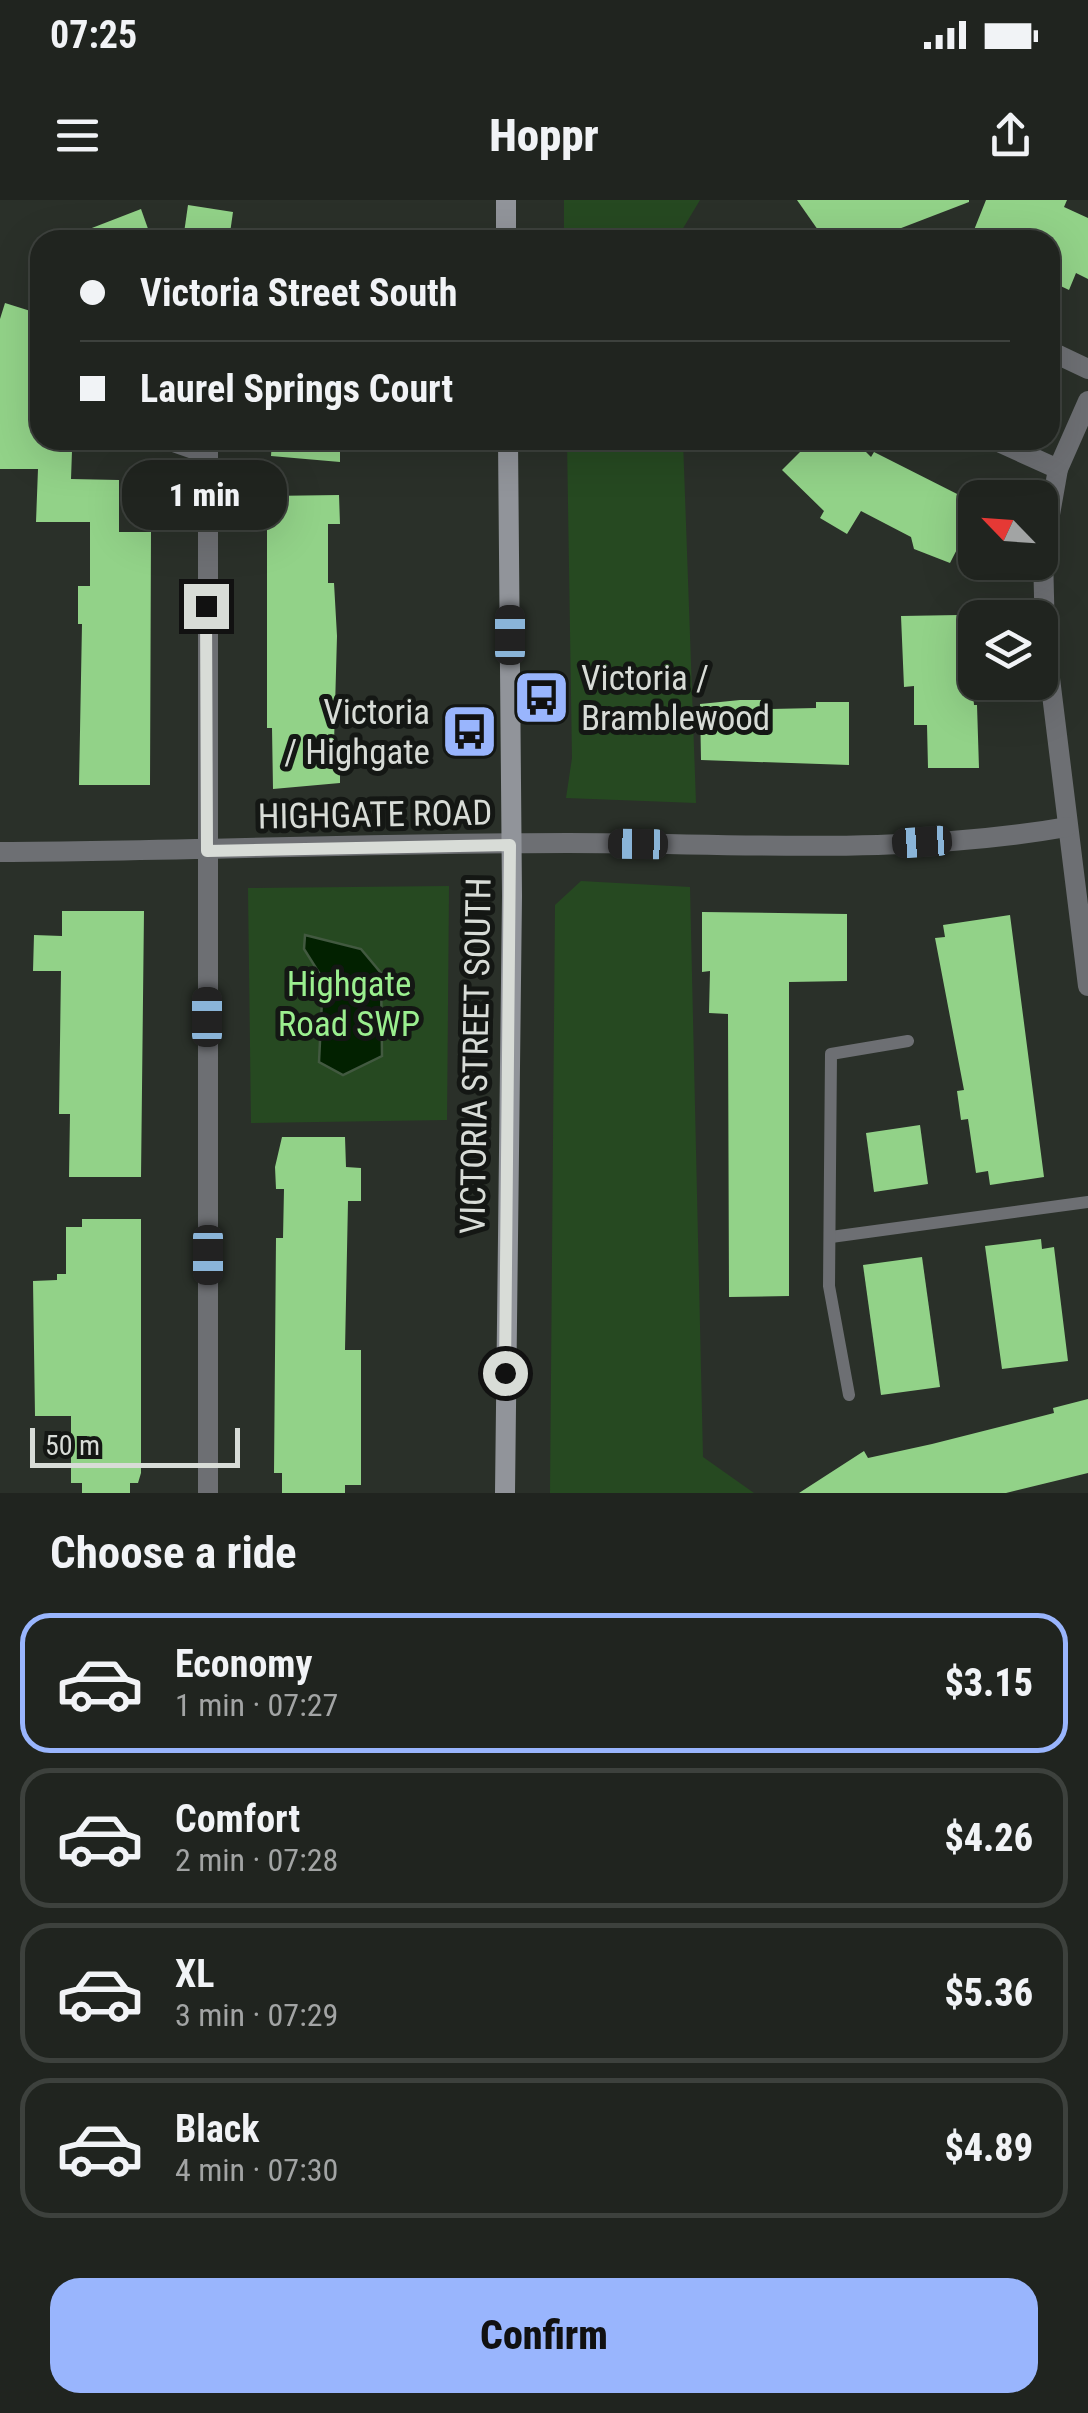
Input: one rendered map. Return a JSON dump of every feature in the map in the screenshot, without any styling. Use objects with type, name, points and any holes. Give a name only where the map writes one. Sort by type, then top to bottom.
[{"type":"main road","points":[[506,200],[506,230]]},
{"type":"main road","name":"VICTORIA STREET SOUTH","points":[[505,1493],[510,845],[508,450]]},
{"type":"street","points":[[1060,356],[1088,369]]},
{"type":"street","points":[[1088,401],[1058,470],[1044,571],[1045,638],[1088,986]]},
{"type":"street","points":[[206,450],[208,1493]]},
{"type":"street","points":[[1015,450],[1058,470]]},
{"type":"street","name":"HIGHGATE ROAD","points":[[0,852],[510,845],[857,846],[1020,836],[1068,827]]},
{"type":"lane","points":[[849,1396],[829,1286],[831,1054],[908,1041]]},
{"type":"lane","points":[[831,1237],[1088,1202]]},
{"type":"green space","points":[[564,200],[700,200],[682,230],[564,230]]},
{"type":"green space","points":[[567,450],[683,450],[696,803],[566,798],[572,758]]},
{"type":"green space","points":[[581,881],[690,887],[703,1457],[754,1493],[550,1493],[555,905]]},
{"type":"green space","name":"Highgate Road SWP","points":[[449,886],[447,1120],[251,1123],[248,888]]},
{"type":"shaded area","points":[[305,935],[361,949],[381,973],[382,1056],[343,1075],[319,1062],[323,979],[304,949]]},
{"type":"building","points":[[797,200],[969,200],[896,230],[818,230]]},
{"type":"building","points":[[986,200],[1067,200],[1064,207],[1088,218],[1088,279],[1076,273],[1069,290],[1060,286],[1060,230],[974,230]]},
{"type":"building","points":[[188,205],[233,212],[230,230],[184,230]]},
{"type":"building","points":[[141,209],[148,230],[87,230]]},
{"type":"building","points":[[5,303],[30,311],[30,450],[72,451],[71,479],[119,480],[119,532],[151,532],[150,785],[79,785],[82,624],[78,624],[78,586],[90,586],[90,522],[36,522],[38,469],[0,469],[0,319]]},
{"type":"building","points":[[271,450],[340,450],[340,462],[271,456]]},
{"type":"building","points":[[802,450],[864,450],[871,457],[874,452],[958,494],[958,547],[950,563],[914,549],[911,537],[861,511],[847,534],[820,518],[824,511],[782,470]]},
{"type":"building","points":[[339,495],[340,524],[328,524],[328,583],[334,583],[334,743],[340,743],[340,783],[273,789],[272,728],[267,728],[267,496]]},
{"type":"building","points":[[958,615],[958,700],[974,700],[977,705],[979,768],[928,768],[927,725],[914,725],[914,686],[904,687],[901,616]]},
{"type":"building","points":[[771,700],[771,709],[816,708],[816,702],[849,702],[849,765],[701,760],[700,704]]},
{"type":"building","points":[[62,911],[144,911],[141,1177],[69,1177],[70,1114],[59,1114],[61,971],[33,971],[34,935],[62,936]]},
{"type":"building","points":[[702,912],[847,914],[847,981],[789,982],[789,1296],[729,1297],[728,1014],[709,1013],[710,971],[702,972]]},
{"type":"building","points":[[1010,915],[1044,1177],[990,1185],[988,1171],[976,1173],[968,1119],[961,1120],[957,1091],[964,1090],[935,938],[945,937],[943,925]]},
{"type":"building","points":[[920,1125],[928,1184],[874,1192],[866,1133]]},
{"type":"building","points":[[282,1137],[345,1137],[346,1167],[361,1168],[361,1201],[348,1201],[345,1350],[361,1350],[361,1485],[345,1485],[345,1493],[282,1493],[282,1473],[274,1473],[276,1238],[283,1238],[284,1189],[276,1189],[275,1167]]},
{"type":"building","points":[[82,1219],[141,1219],[141,1473],[138,1483],[130,1483],[130,1493],[82,1493],[82,1483],[71,1483],[71,1416],[35,1416],[33,1281],[57,1280],[57,1274],[66,1274],[66,1227],[82,1227]]},
{"type":"building","points":[[1041,1239],[1042,1249],[1054,1247],[1068,1361],[1002,1369],[985,1246]]},
{"type":"building","points":[[922,1257],[940,1387],[881,1395],[863,1265]]},
{"type":"building","points":[[1088,1399],[1088,1473],[1006,1493],[799,1493],[864,1451],[868,1458],[932,1444],[1054,1413],[1053,1408]]},
{"type":"place","name":"Victoria / Bramblewood","points":[[542,698]]},
{"type":"place","name":"Victoria / Highgate","points":[[469,732]]},
{"type":"route","points":[[206,606],[207,851],[510,845],[505,1373]]}]
